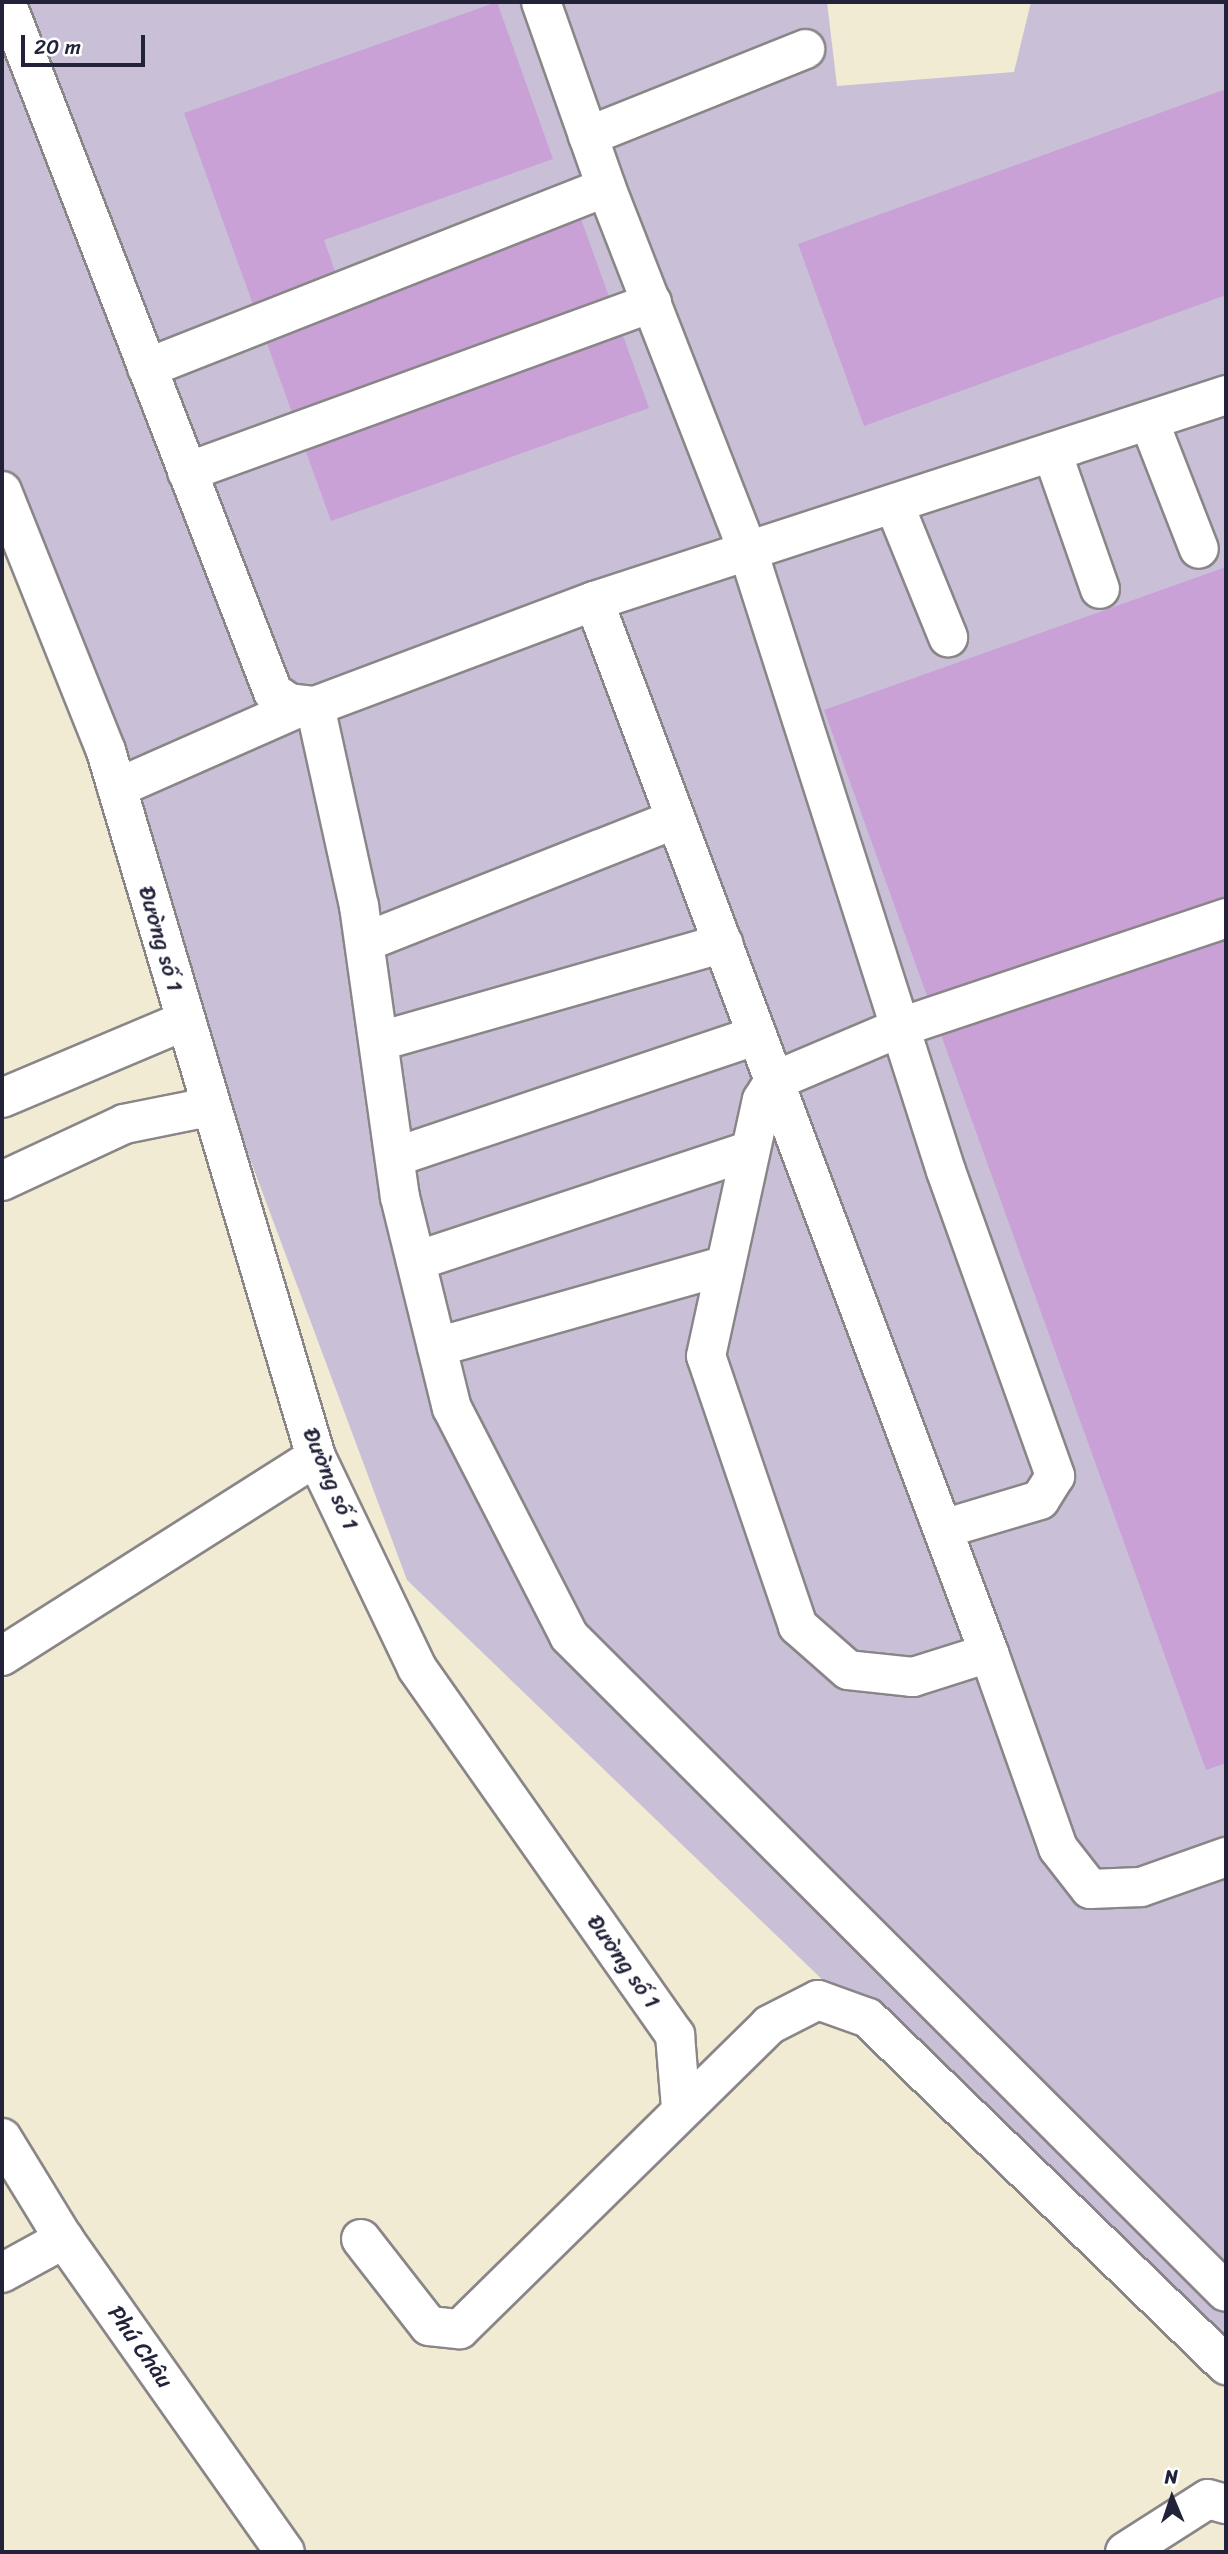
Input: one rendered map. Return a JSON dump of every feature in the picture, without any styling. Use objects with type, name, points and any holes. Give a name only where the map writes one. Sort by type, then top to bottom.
[{"type":"street","points":[[6,2],[273,692],[308,706]]},
{"type":"street","points":[[541,2],[606,187],[748,551],[946,1171],[1055,1476],[1040,1500],[943,1529]]},
{"type":"street","points":[[588,136],[804,49]]},
{"type":"street","points":[[148,368],[606,187]]},
{"type":"street","points":[[187,472],[652,303]]},
{"type":"street","points":[[117,788],[308,706],[594,601],[1226,395]]},
{"type":"street","points":[[1149,421],[1199,549]]},
{"type":"street","points":[[1052,452],[1100,589]]},
{"type":"street","name":"Đường số 1","points":[[2,491],[8,529],[117,788],[209,1107],[316,1457],[417,1668],[675,2035],[681,2108]]},
{"type":"street","points":[[894,504],[948,637]]},
{"type":"street","points":[[594,601],[943,1529],[1058,1848],[1090,1889],[1142,1887],[1226,1857]]},
{"type":"street","points":[[308,706],[365,942],[395,1157],[416,1261],[452,1408],[569,1636],[1226,2292]]},
{"type":"street","points":[[365,942],[676,819]]},
{"type":"street","points":[[989,1653],[912,1677],[848,1670],[797,1626],[706,1356],[748,1151],[762,1100],[774,1081],[901,1027],[1226,918]]},
{"type":"street","points":[[380,1041],[723,943]]},
{"type":"street","points":[[2,1098],[184,1021]]},
{"type":"street","points":[[395,1157],[757,1035]]},
{"type":"street","points":[[2,1181],[124,1124],[209,1107]]},
{"type":"street","points":[[416,1261],[748,1151]]},
{"type":"street","points":[[437,1347],[724,1266]]},
{"type":"street","points":[[2,1656],[316,1457]]},
{"type":"street","points":[[361,2239],[429,2326],[460,2329],[681,2108],[769,2025],[818,2000],[868,2018],[1226,2365]]},
{"type":"street","name":"Phú Châu","points":[[2,2138],[64,2239],[285,2552]]},
{"type":"street","points":[[2,2273],[64,2239]]},
{"type":"street","points":[[1125,2552],[1209,2499],[1226,2504]]},
{"type":"shaded area","points":[[2,2],[827,2],[837,86],[1014,72],[1031,2],[1226,2],[1226,2368],[407,1580],[2,494]]},
{"type":"building","points":[[497,2],[553,159],[324,240],[336,274],[571,191],[649,408],[331,521],[184,113]]},
{"type":"building","points":[[1226,89],[1226,295],[864,426],[798,244]]},
{"type":"building","points":[[1226,567],[1226,1763],[1206,1770],[824,710]]}]
